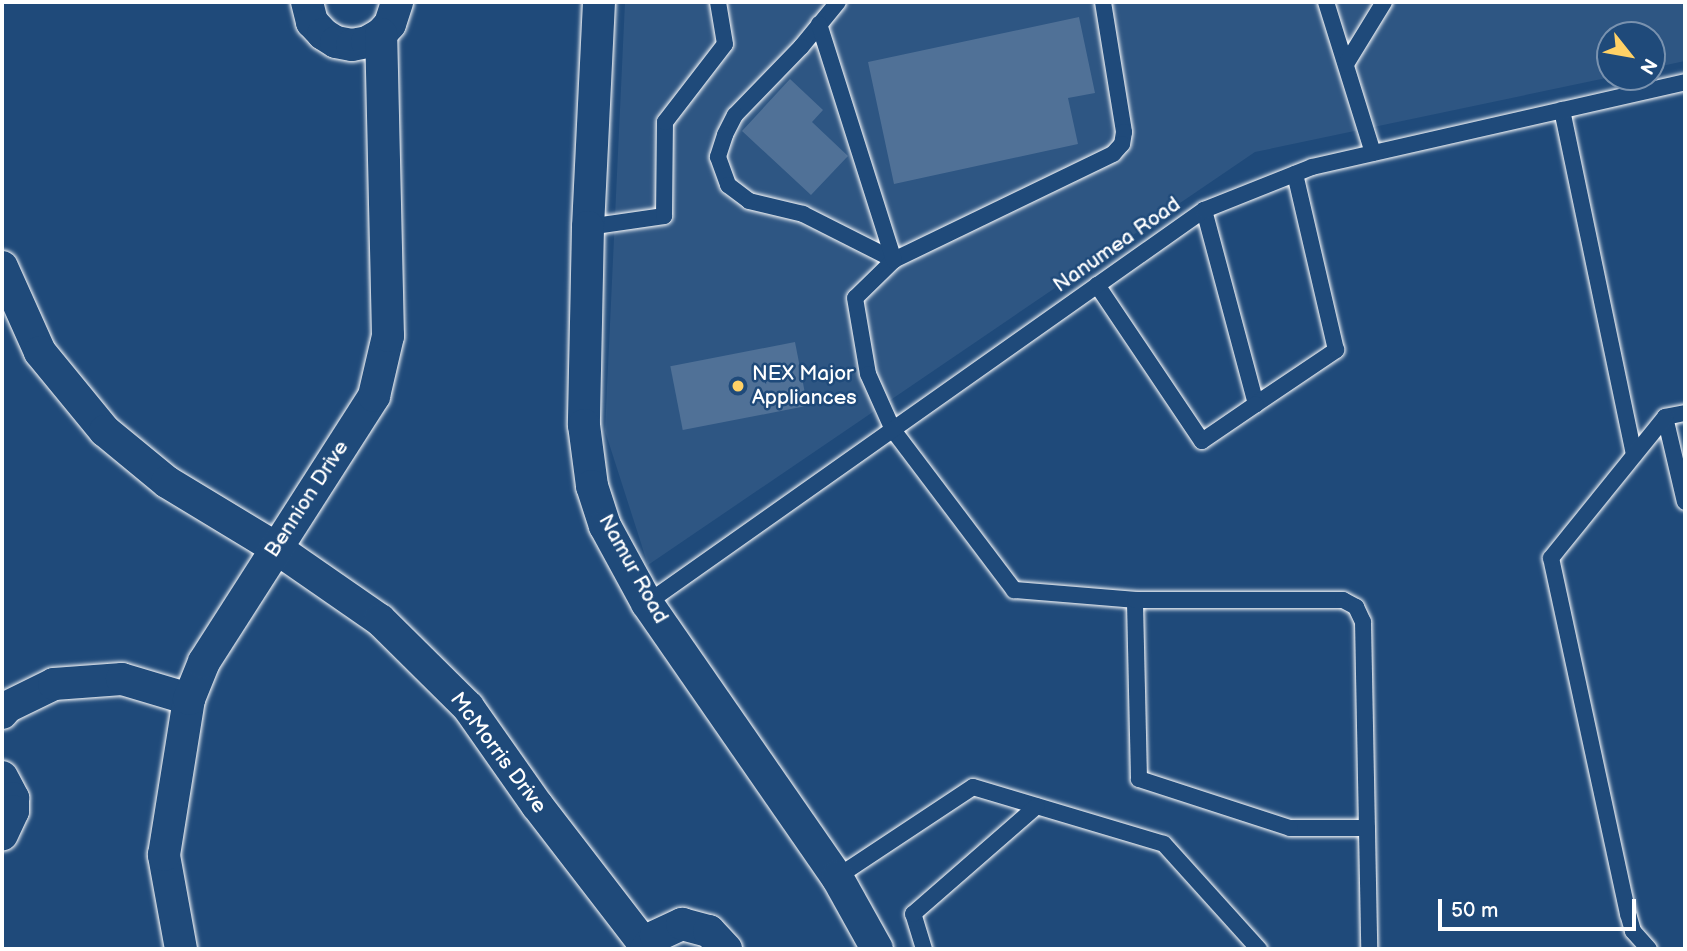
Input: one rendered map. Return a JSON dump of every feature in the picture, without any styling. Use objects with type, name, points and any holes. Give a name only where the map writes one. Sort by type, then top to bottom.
[{"type":"street","points":[[307,2],[312,22],[323,34],[336,42],[352,45],[367,42],[381,34],[390,23],[397,2]]},
{"type":"street","name":"Namur Road","points":[[599,2],[588,227],[584,425],[592,486],[605,526],[647,603],[837,877],[877,949]]},
{"type":"street","name":"Bennion Drive","points":[[181,949],[164,855],[189,699],[204,662],[374,396],[388,336],[381,34]]},
{"type":"street","name":"McMorris Drive","points":[[2,267],[40,352],[105,431],[167,482],[276,548],[380,620],[468,707],[537,805],[647,949]]},
{"type":"street","points":[[2,713],[7,707],[54,684],[122,679],[189,699]]},
{"type":"street","points":[[2,777],[13,798],[13,811],[2,835]]},
{"type":"street","points":[[647,949],[656,936],[682,924],[709,931],[726,949]]},
{"type":"lane","points":[[588,227],[664,216],[665,122],[724,44],[718,2]]},
{"type":"lane","points":[[838,2],[801,47],[735,115],[718,157],[728,185],[749,201],[803,214],[894,260]]},
{"type":"lane","points":[[1103,2],[1124,132],[1122,144],[1113,154],[894,260],[855,298],[868,374],[893,430],[1014,590],[1135,600],[1343,600],[1356,607],[1363,622],[1369,949]]},
{"type":"lane","points":[[1326,2],[1373,153]]},
{"type":"lane","points":[[1346,64],[1384,2]]},
{"type":"lane","points":[[818,24],[894,260]]},
{"type":"lane","name":"Nanumea Road","points":[[647,603],[1205,211],[1312,167],[1685,82]]},
{"type":"lane","points":[[1563,110],[1634,455]]},
{"type":"lane","points":[[1097,285],[1202,441],[1336,349],[1295,174]]},
{"type":"lane","points":[[1205,211],[1256,404]]},
{"type":"lane","points":[[1649,949],[1633,931],[1628,914],[1551,558],[1665,417],[1685,413]]},
{"type":"lane","points":[[1665,417],[1685,502]]},
{"type":"lane","points":[[1135,600],[1139,779],[1290,828],[1367,828]]},
{"type":"lane","points":[[837,877],[973,787],[1164,844],[1259,949]]},
{"type":"lane","points":[[924,949],[913,914],[1037,806]]},
{"type":"shaded area","points":[[625,2],[1685,2],[1685,61],[1666,65],[1666,21],[1596,21],[1596,80],[1255,152],[648,565],[605,431]]},
{"type":"building","points":[[1079,17],[1095,93],[1068,98],[1078,144],[894,184],[868,62]]},
{"type":"building","points":[[790,79],[823,110],[812,122],[848,156],[811,195],[742,131]]},
{"type":"building","name":"NEX Major Appliances","points":[[795,342],[807,406],[683,430],[670,366]]},
{"type":"place","name":"NEX Major Appliances","points":[[738,386]]}]
